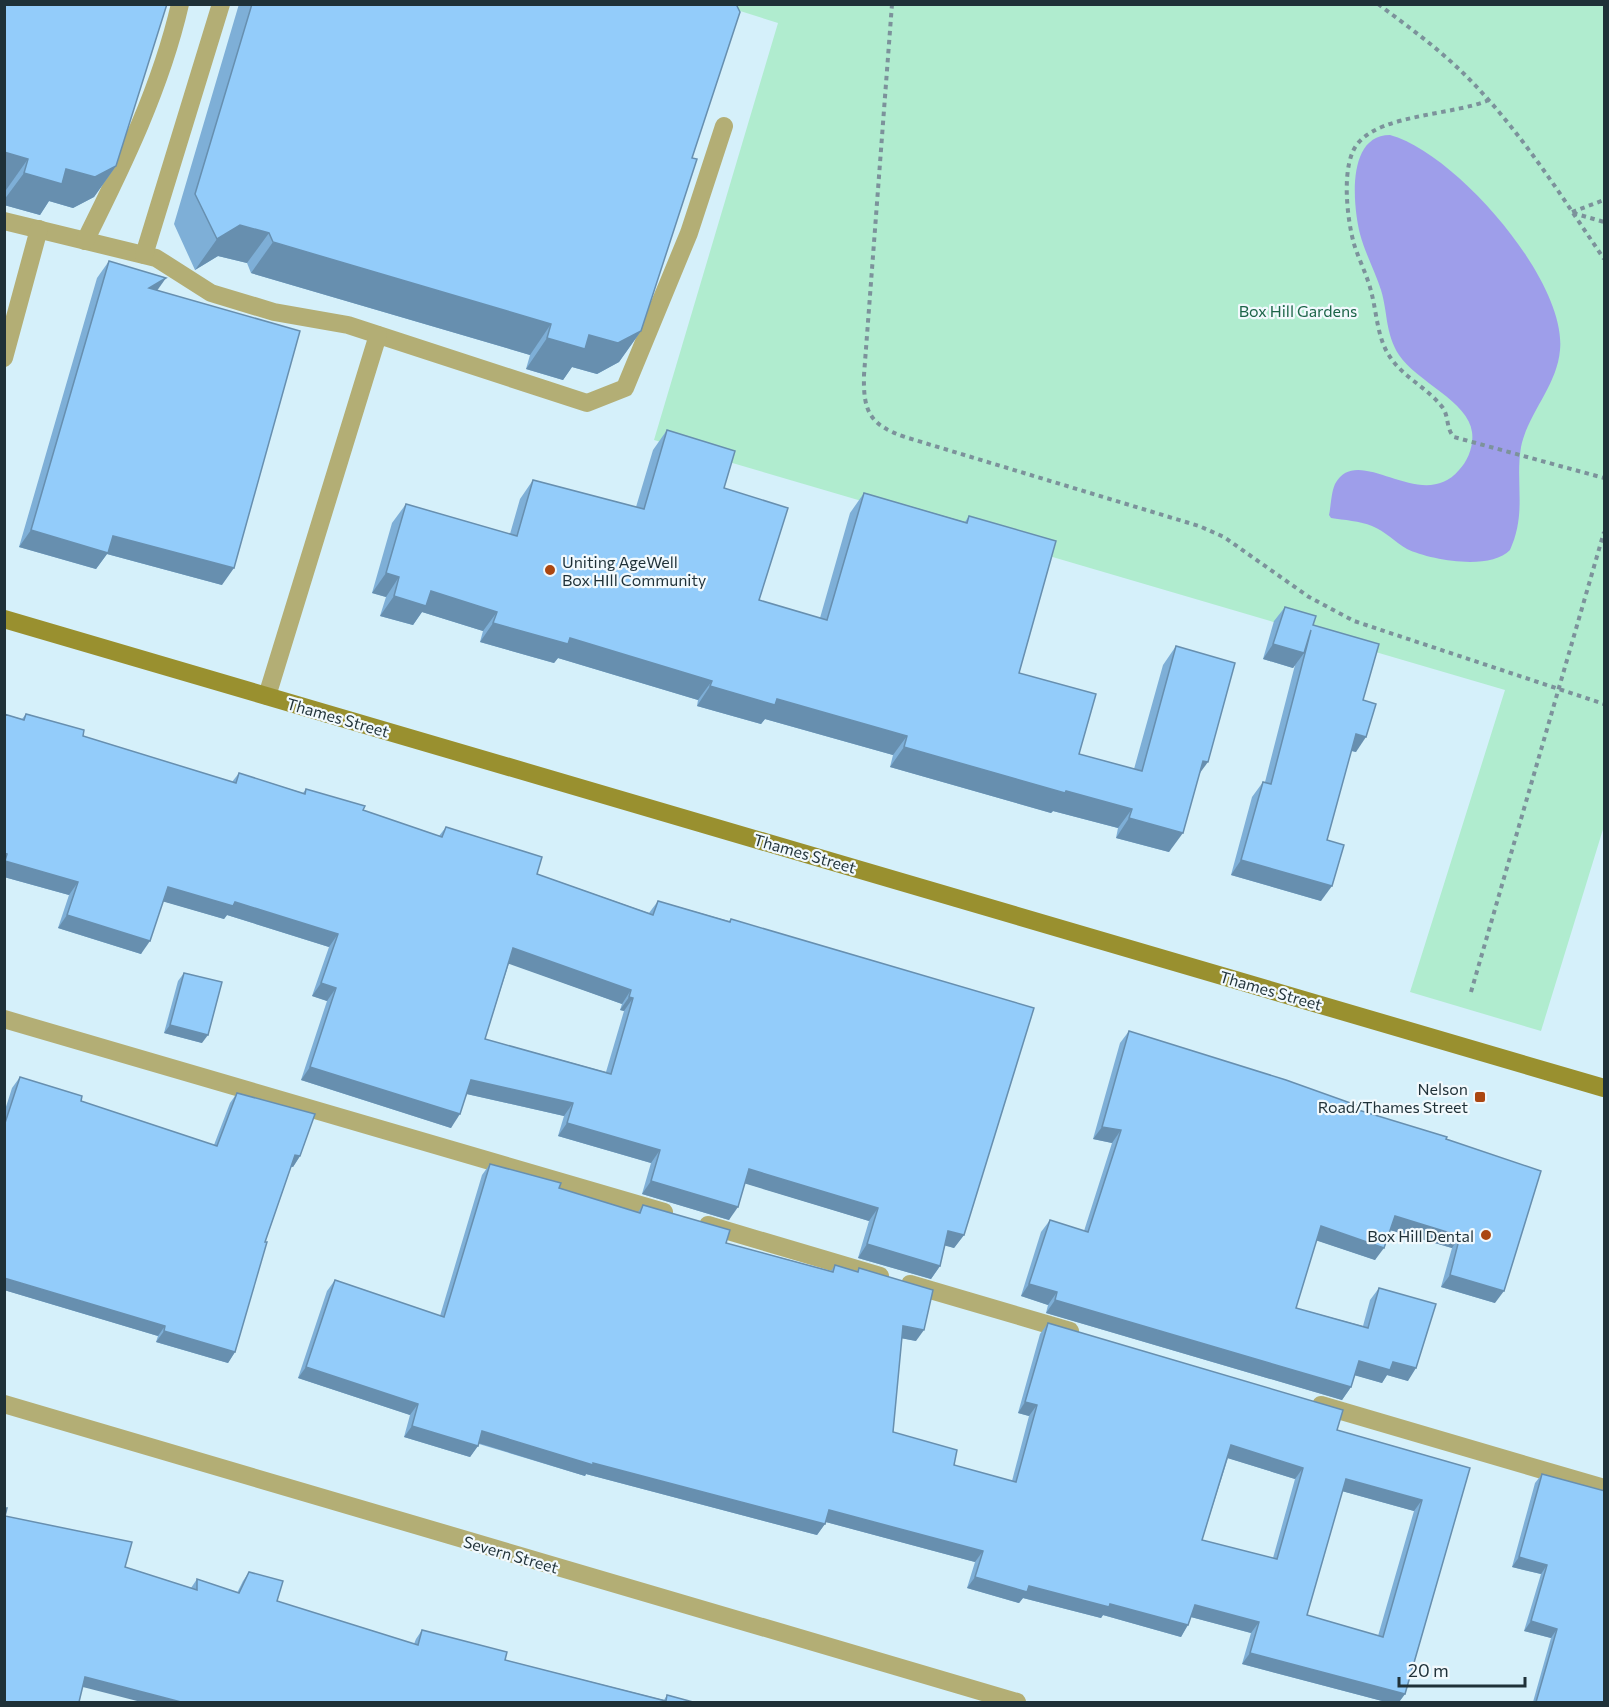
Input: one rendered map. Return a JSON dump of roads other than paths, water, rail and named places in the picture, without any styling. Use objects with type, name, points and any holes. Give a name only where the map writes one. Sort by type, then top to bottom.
[{"type":"main road","name":"Thames Street","points":[[4,619],[1605,1088]]},
{"type":"street","points":[[85,241],[144,114],[171,44],[180,4]]},
{"type":"street","points":[[144,255],[221,4]]},
{"type":"street","points":[[4,221],[156,258],[211,293],[274,312],[348,325],[587,403],[626,388],[689,233],[724,126]]},
{"type":"street","points":[[4,358],[39,229]]},
{"type":"street","points":[[267,696],[378,335]]},
{"type":"street","points":[[4,1019],[1086,1336]]},
{"type":"street","points":[[1305,1400],[1605,1488]]},
{"type":"street","name":"Severn Street","points":[[4,1404],[1017,1702]]},
{"type":"water","points":[[1390,135],[1417,147],[1445,166],[1475,193],[1502,223],[1527,256],[1546,290],[1557,322],[1560,350],[1558,363],[1521,447],[1519,510],[1515,536],[1510,550],[1489,560],[1460,562],[1430,557],[1407,549],[1372,526],[1331,518],[1329,515],[1335,484],[1345,473],[1359,470],[1409,483],[1427,485],[1444,482],[1465,462],[1472,442],[1469,421],[1462,411],[1407,365],[1394,347],[1381,290],[1360,234],[1355,190],[1359,159],[1366,147],[1376,138]]},
{"type":"place","name":"Uniting AgeWell Box HIll Community","points":[[550,570]]},
{"type":"place","name":"Nelson Road/Thames Street","points":[[1480,1097]]},
{"type":"place","name":"Box Hill Dental","points":[[1486,1235]]},
{"type":"park label","name":"Box Hill Gardens","points":[[1298,310]]}]
